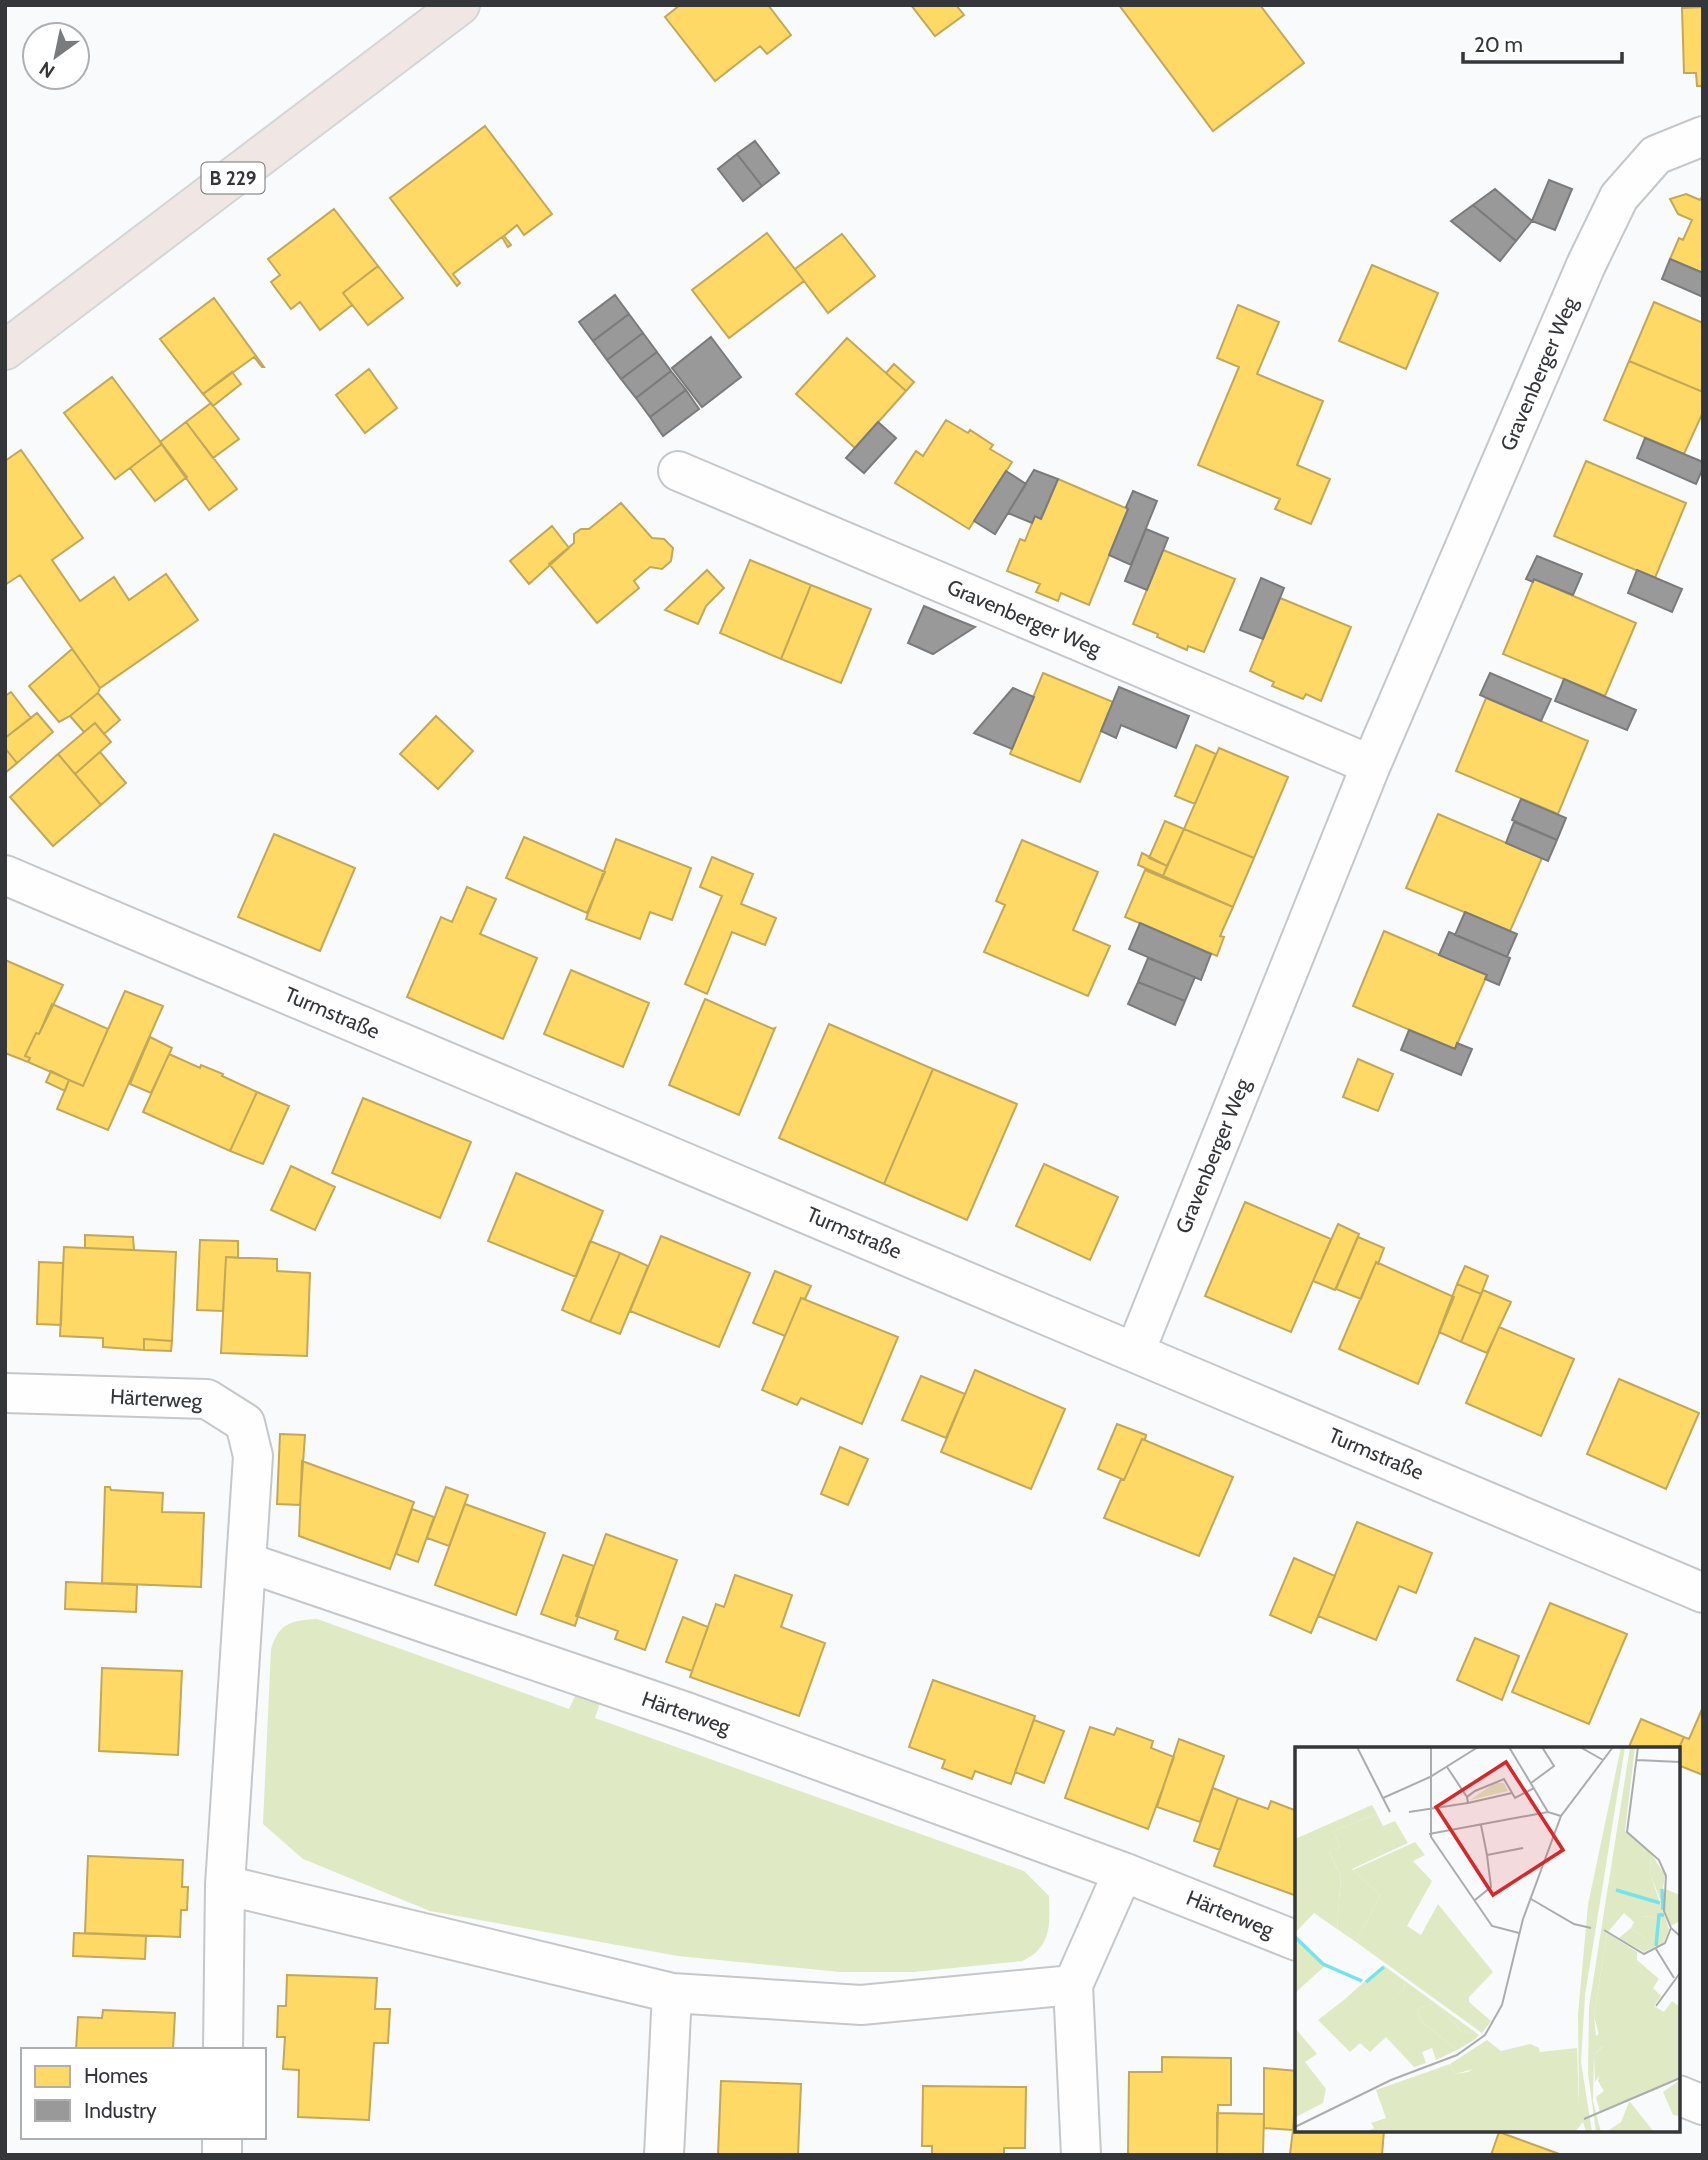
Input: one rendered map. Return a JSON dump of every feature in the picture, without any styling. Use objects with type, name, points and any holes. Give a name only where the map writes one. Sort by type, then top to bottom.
[{"type":"main road","name":"B 229","points":[[5,350],[460,5]]},
{"type":"street","name":"Gravenberger Weg","points":[[1135,1352],[1371,765],[1586,265],[1619,197],[1656,155],[1703,136]]},
{"type":"street","name":"Gravenberger Weg","points":[[678,471],[1371,765]]},
{"type":"street","name":"Turmstraße","points":[[5,874],[1703,1593]]},
{"type":"street","name":"Härterweg","points":[[5,1393],[206,1399],[245,1423],[253,1456],[225,1885],[223,2048]]},
{"type":"street","name":"Härterweg","points":[[246,1562],[689,1713],[1123,1872],[1295,1940]]},
{"type":"street","points":[[1081,2155],[1073,1985],[1123,1872]]},
{"type":"street","points":[[225,1885],[672,1993],[861,2005],[1073,1985]]},
{"type":"street","points":[[664,2155],[672,1993]]},
{"type":"street","points":[[1680,2096],[1703,2105]]},
{"type":"green space","points":[[317,1619],[569,1709],[576,1694],[600,1703],[595,1718],[1024,1871],[1049,1896],[1049,1925],[1044,1942],[1032,1956],[1022,1961],[914,1972],[840,1972],[678,1956],[430,1911],[303,1859],[263,1824],[271,1649],[282,1628],[300,1620]]},
{"type":"building: Homes","points":[[680,5],[768,5],[791,35],[767,54],[760,46],[715,81],[665,17]]},
{"type":"building: Homes","points":[[911,5],[956,5],[964,15],[935,36]]},
{"type":"building: Homes","points":[[1119,5],[1260,5],[1304,63],[1213,131]]},
{"type":"building: Homes","points":[[1703,7],[1703,86],[1697,86],[1696,73],[1684,73],[1682,8]]},
{"type":"building: Homes","points":[[485,126],[552,214],[524,235],[517,225],[504,236],[511,245],[508,247],[502,237],[453,274],[460,283],[457,286],[390,198]]},
{"type":"building: Homes","points":[[1686,194],[1700,200],[1703,195],[1703,273],[1670,259],[1679,238],[1683,240],[1692,220],[1678,214],[1670,199]]},
{"type":"building: Homes","points":[[334,209],[378,266],[343,293],[352,305],[320,330],[300,302],[291,309],[271,282],[280,275],[268,259]]},
{"type":"building: Homes","points":[[767,233],[804,281],[729,338],[692,290]]},
{"type":"building: Homes","points":[[842,234],[875,276],[828,313],[795,269]]},
{"type":"building: Homes","points":[[1372,265],[1438,293],[1406,369],[1339,341]]},
{"type":"building: Homes","points":[[378,266],[403,298],[368,325],[343,293]]},
{"type":"building: Homes","points":[[214,298],[264,367],[254,357],[203,394],[160,339]]},
{"type":"building: Homes","points":[[1654,302],[1703,323],[1703,392],[1629,361]]},
{"type":"building: Homes","points":[[1238,305],[1279,322],[1257,374],[1323,401],[1297,465],[1330,479],[1311,524],[1275,509],[1280,499],[1198,465],[1239,367],[1217,358]]},
{"type":"building: Homes","points":[[847,338],[906,391],[855,448],[796,394]]},
{"type":"building: Homes","points":[[1629,361],[1703,392],[1703,412],[1684,454],[1604,420]]},
{"type":"building: Homes","points":[[894,364],[914,382],[906,391],[886,373]]},
{"type":"building: Homes","points":[[369,369],[397,408],[365,433],[336,395]]},
{"type":"building: Homes","points":[[232,372],[241,384],[213,406],[203,394]]},
{"type":"building: Homes","points":[[112,377],[162,444],[115,479],[64,413]]},
{"type":"building: Homes","points":[[211,403],[239,439],[213,458],[186,422]]},
{"type":"building: Homes","points":[[946,420],[968,433],[970,430],[993,445],[990,449],[1012,462],[969,529],[895,483],[916,451],[923,456]]},
{"type":"building: Homes","points":[[186,422],[237,489],[209,510],[160,442]]},
{"type":"building: Homes","points":[[162,444],[187,477],[155,501],[130,468]]},
{"type":"building: Homes","points":[[21,450],[83,538],[52,560],[80,601],[114,577],[129,600],[166,574],[198,620],[100,688],[20,575],[5,585],[5,461]]},
{"type":"building: Homes","points":[[1586,461],[1686,503],[1655,578],[1554,536]]},
{"type":"building: Homes","points":[[1058,479],[1128,509],[1089,605],[1061,593],[1058,601],[1036,592],[1040,584],[1007,571],[1020,539],[1025,541],[1035,516],[1041,519]]},
{"type":"building: Homes","points":[[621,503],[652,538],[664,539],[673,548],[671,561],[662,569],[650,567],[634,581],[639,588],[597,623],[549,564],[574,543],[574,534],[581,529],[589,529]]},
{"type":"building: Homes","points":[[552,526],[569,548],[529,584],[510,561]]},
{"type":"building: Homes","points":[[1163,550],[1235,579],[1204,652],[1188,646],[1187,650],[1133,624]]},
{"type":"building: Homes","points":[[750,560],[811,585],[781,659],[720,633]]},
{"type":"building: Homes","points":[[707,570],[724,588],[706,606],[698,624],[665,610]]},
{"type":"building: Homes","points":[[1534,579],[1636,623],[1605,696],[1503,654]]},
{"type":"building: Homes","points":[[811,585],[871,609],[841,683],[781,659]]},
{"type":"building: Homes","points":[[1280,598],[1351,627],[1321,701],[1306,694],[1303,699],[1272,686],[1274,682],[1250,671]]},
{"type":"building: Homes","points":[[72,649],[100,688],[98,693],[59,722],[29,686]]},
{"type":"building: Homes","points":[[1043,673],[1113,702],[1080,782],[1010,754]]},
{"type":"building: Homes","points":[[11,692],[31,718],[5,738],[5,696]]},
{"type":"building: Homes","points":[[98,693],[120,720],[104,734],[95,723],[84,732],[70,716]]},
{"type":"building: Homes","points":[[1486,698],[1588,741],[1558,814],[1456,771]]},
{"type":"building: Homes","points":[[37,713],[53,732],[17,763],[5,748],[5,738]]},
{"type":"building: Homes","points":[[436,716],[473,751],[438,789],[400,754]]},
{"type":"building: Homes","points":[[95,723],[111,742],[75,774],[58,754]]},
{"type":"building: Homes","points":[[1196,745],[1216,754],[1195,804],[1175,796]]},
{"type":"building: Homes","points":[[5,748],[17,763],[5,773]]},
{"type":"building: Homes","points":[[1219,748],[1288,777],[1254,858],[1184,829]]},
{"type":"building: Homes","points":[[100,752],[126,783],[101,805],[75,774]]},
{"type":"building: Homes","points":[[58,754],[101,805],[53,846],[10,797]]},
{"type":"building: Homes","points":[[1438,814],[1542,858],[1510,931],[1406,888]]},
{"type":"building: Homes","points":[[1165,821],[1184,829],[1167,866],[1149,858]]},
{"type":"building: Homes","points":[[1184,829],[1254,858],[1233,907],[1163,876]]},
{"type":"building: Homes","points":[[274,834],[355,868],[320,951],[238,917]]},
{"type":"building: Homes","points":[[524,837],[605,872],[587,913],[506,878]]},
{"type":"building: Homes","points":[[616,839],[691,868],[672,920],[650,912],[640,939],[586,919]]},
{"type":"building: Homes","points":[[1022,840],[1098,872],[1073,930],[1110,946],[1088,996],[984,952],[1005,905],[996,901]]},
{"type":"building: Homes","points":[[1142,853],[1167,866],[1163,876],[1138,865]]},
{"type":"building: Homes","points":[[712,857],[753,874],[741,904],[776,918],[765,945],[732,932],[707,994],[685,984],[722,896],[700,887]]},
{"type":"building: Homes","points":[[1145,870],[1233,907],[1220,936],[1224,937],[1217,956],[1125,917]]},
{"type":"building: Homes","points":[[467,887],[496,899],[480,934],[537,958],[503,1039],[407,997],[441,917],[452,922]]},
{"type":"building: Homes","points":[[1384,931],[1487,975],[1455,1049],[1353,1006]]},
{"type":"building: Homes","points":[[5,960],[63,985],[25,1056],[30,1058],[28,1062],[5,1053]]},
{"type":"building: Homes","points":[[571,970],[649,1003],[623,1067],[544,1034]]},
{"type":"building: Homes","points":[[125,991],[163,1006],[108,1130],[57,1109],[69,1080],[83,1086]]},
{"type":"building: Homes","points":[[705,999],[775,1028],[739,1115],[669,1085]]},
{"type":"building: Homes","points":[[52,1004],[108,1029],[83,1086],[28,1062],[30,1058],[25,1056],[36,1033],[39,1034]]},
{"type":"building: Homes","points":[[829,1024],[933,1069],[884,1184],[779,1138]]},
{"type":"building: Homes","points":[[150,1037],[172,1048],[151,1093],[130,1084]]},
{"type":"building: Homes","points":[[169,1054],[200,1068],[201,1065],[223,1074],[222,1076],[257,1092],[230,1151],[143,1112]]},
{"type":"building: Homes","points":[[1358,1059],[1393,1074],[1378,1111],[1343,1097]]},
{"type":"building: Homes","points":[[933,1069],[1017,1104],[967,1220],[884,1184]]},
{"type":"building: Homes","points":[[51,1071],[69,1080],[65,1091],[46,1082]]},
{"type":"building: Homes","points":[[257,1092],[289,1106],[263,1164],[230,1151]]},
{"type":"building: Homes","points":[[363,1098],[471,1142],[440,1218],[332,1173]]},
{"type":"building: Homes","points":[[1044,1164],[1118,1197],[1090,1260],[1016,1226]]},
{"type":"building: Homes","points":[[291,1166],[335,1187],[315,1230],[271,1210]]},
{"type":"building: Homes","points":[[516,1173],[603,1211],[576,1277],[488,1241]]},
{"type":"building: Homes","points":[[1245,1202],[1331,1239],[1291,1332],[1205,1296]]},
{"type":"building: Homes","points":[[1338,1224],[1359,1234],[1335,1290],[1313,1281]]},
{"type":"building: Homes","points":[[85,1235],[133,1237],[134,1250],[85,1248]]},
{"type":"building: Homes","points":[[661,1236],[750,1273],[719,1347],[630,1311]]},
{"type":"building: Homes","points":[[1358,1237],[1384,1248],[1361,1299],[1336,1289]]},
{"type":"building: Homes","points":[[200,1240],[238,1241],[238,1258],[226,1257],[223,1311],[197,1310]]},
{"type":"building: Homes","points":[[590,1241],[620,1253],[590,1322],[562,1310]]},
{"type":"building: Homes","points":[[64,1247],[176,1252],[172,1341],[144,1339],[144,1350],[103,1347],[103,1338],[60,1336]]},
{"type":"building: Homes","points":[[620,1253],[648,1266],[620,1334],[590,1322]]},
{"type":"building: Homes","points":[[226,1257],[277,1259],[277,1271],[310,1273],[307,1356],[221,1353]]},
{"type":"building: Homes","points":[[39,1262],[63,1263],[61,1325],[37,1324]]},
{"type":"building: Homes","points":[[1376,1262],[1454,1297],[1418,1384],[1339,1349]]},
{"type":"building: Homes","points":[[1465,1266],[1488,1276],[1481,1294],[1457,1284]]},
{"type":"building: Homes","points":[[775,1271],[811,1286],[805,1299],[801,1298],[785,1336],[753,1323]]},
{"type":"building: Homes","points":[[1457,1284],[1481,1294],[1461,1342],[1439,1332]]},
{"type":"building: Homes","points":[[1483,1290],[1511,1302],[1487,1353],[1461,1342]]},
{"type":"building: Homes","points":[[801,1298],[898,1337],[862,1424],[801,1398],[797,1405],[762,1390]]},
{"type":"building: Homes","points":[[1499,1327],[1574,1359],[1541,1436],[1466,1403]]},
{"type":"building: Homes","points":[[144,1339],[172,1341],[171,1351],[144,1350]]},
{"type":"building: Homes","points":[[975,1370],[1065,1409],[1031,1489],[941,1452]]},
{"type":"building: Homes","points":[[921,1376],[965,1394],[946,1438],[902,1420]]},
{"type":"building: Homes","points":[[1619,1379],[1699,1413],[1666,1489],[1587,1454]]},
{"type":"building: Homes","points":[[1117,1424],[1146,1435],[1124,1480],[1098,1469]]},
{"type":"building: Homes","points":[[280,1434],[305,1435],[300,1505],[277,1504]]},
{"type":"building: Homes","points":[[1142,1439],[1233,1477],[1199,1556],[1104,1518]]},
{"type":"building: Homes","points":[[840,1447],[868,1459],[848,1505],[821,1494]]},
{"type":"building: Homes","points":[[302,1461],[414,1502],[390,1569],[299,1536]]},
{"type":"building: Homes","points":[[105,1487],[110,1487],[111,1490],[163,1493],[162,1512],[204,1513],[201,1587],[102,1583]]},
{"type":"building: Homes","points":[[446,1487],[468,1495],[449,1546],[427,1538]]},
{"type":"building: Homes","points":[[465,1504],[545,1533],[516,1615],[435,1585]]},
{"type":"building: Homes","points":[[412,1509],[434,1517],[418,1562],[396,1554]]},
{"type":"building: Homes","points":[[1357,1522],[1432,1553],[1416,1593],[1399,1586],[1376,1640],[1318,1616]]},
{"type":"building: Homes","points":[[606,1534],[677,1560],[645,1650],[615,1639],[618,1631],[576,1616]]},
{"type":"building: Homes","points":[[563,1555],[594,1566],[575,1626],[541,1614]]},
{"type":"building: Homes","points":[[1294,1558],[1335,1576],[1311,1633],[1270,1615]]},
{"type":"building: Homes","points":[[735,1575],[792,1595],[781,1627],[825,1643],[799,1716],[690,1677],[716,1604],[724,1607]]},
{"type":"building: Homes","points":[[66,1582],[137,1585],[136,1612],[65,1609]]},
{"type":"building: Homes","points":[[1550,1603],[1627,1634],[1589,1724],[1512,1692]]},
{"type":"building: Homes","points":[[683,1617],[708,1627],[692,1671],[666,1662]]},
{"type":"building: Homes","points":[[1475,1638],[1519,1656],[1502,1700],[1457,1680]]},
{"type":"building: Homes","points":[[102,1668],[182,1671],[178,1755],[99,1751]]},
{"type":"building: Homes","points":[[933,1680],[1035,1716],[1011,1784],[975,1771],[972,1779],[942,1768],[945,1760],[909,1747]]},
{"type":"building: Homes","points":[[1703,1707],[1703,1775],[1680,1766],[1679,1747],[1684,1737],[1689,1739]]},
{"type":"building: Homes","points":[[1641,1719],[1684,1737],[1679,1747],[1629,1747]]},
{"type":"building: Homes","points":[[1034,1720],[1064,1731],[1044,1783],[1015,1772]]},
{"type":"building: Homes","points":[[1090,1727],[1114,1735],[1117,1728],[1153,1741],[1151,1748],[1174,1757],[1148,1829],[1065,1798]]},
{"type":"building: Homes","points":[[1179,1739],[1224,1756],[1200,1822],[1157,1807]]},
{"type":"building: Homes","points":[[1213,1788],[1238,1798],[1220,1850],[1194,1841]]},
{"type":"building: Homes","points":[[1238,1798],[1268,1809],[1271,1801],[1295,1810],[1295,1895],[1214,1866]]},
{"type":"building: Homes","points":[[88,1856],[183,1860],[182,1887],[188,1887],[187,1910],[181,1910],[180,1937],[85,1933]]},
{"type":"building: Homes","points":[[74,1933],[146,1936],[145,1959],[73,1956]]},
{"type":"building: Homes","points":[[287,1975],[377,1978],[375,2009],[390,2009],[388,2043],[374,2043],[369,2120],[298,2117],[299,2070],[283,2069],[285,2037],[277,2037],[278,2006],[286,2006]]},
{"type":"building: Homes","points":[[103,2010],[175,2013],[173,2048],[76,2048],[78,2017],[102,2018]]},
{"type":"building: Homes","points":[[1162,2057],[1231,2058],[1231,2105],[1218,2105],[1217,2155],[1128,2155],[1129,2072],[1162,2072]]},
{"type":"building: Homes","points":[[1264,2068],[1295,2071],[1293,2130],[1264,2128]]},
{"type":"building: Homes","points":[[721,2081],[801,2084],[798,2155],[718,2155]]},
{"type":"building: Homes","points":[[923,2086],[1026,2087],[1025,2148],[1004,2148],[1004,2155],[932,2155],[932,2146],[922,2146]]},
{"type":"building: Homes","points":[[1217,2113],[1264,2114],[1263,2155],[1217,2155]]},
{"type":"building: Homes","points":[[1295,2114],[1295,2132],[1384,2132],[1382,2155],[1290,2154]]},
{"type":"building: Homes","points":[[1499,2132],[1562,2155],[1491,2155]]},
{"type":"building: Industry","points":[[755,141],[779,173],[762,186],[737,154]]},
{"type":"building: Industry","points":[[737,154],[762,186],[743,201],[718,169]]},
{"type":"building: Industry","points":[[1549,180],[1572,189],[1555,230],[1532,221]]},
{"type":"building: Industry","points":[[1495,189],[1532,221],[1516,241],[1473,205]]},
{"type":"building: Industry","points":[[1473,205],[1516,241],[1500,261],[1451,221]]},
{"type":"building: Industry","points":[[1670,259],[1703,273],[1703,297],[1662,279]]},
{"type":"building: Industry","points":[[615,295],[629,314],[593,341],[579,322]]},
{"type":"building: Industry","points":[[629,314],[643,333],[607,360],[593,341]]},
{"type":"building: Industry","points":[[643,333],[657,352],[621,379],[607,360]]},
{"type":"building: Industry","points":[[711,337],[741,377],[702,407],[672,368]]},
{"type":"building: Industry","points":[[657,352],[671,371],[636,398],[621,379]]},
{"type":"building: Industry","points":[[671,371],[686,390],[650,417],[636,398]]},
{"type":"building: Industry","points":[[686,390],[699,409],[663,436],[650,417]]},
{"type":"building: Industry","points":[[878,422],[896,438],[864,473],[846,458]]},
{"type":"building: Industry","points":[[1645,438],[1703,462],[1696,484],[1637,458]]},
{"type":"building: Industry","points":[[1034,470],[1058,479],[1041,519],[1035,516],[1032,523],[1008,513]]},
{"type":"building: Industry","points":[[1006,471],[1026,484],[995,534],[974,521]]},
{"type":"building: Industry","points":[[1133,491],[1157,501],[1131,565],[1109,555]]},
{"type":"building: Industry","points":[[1146,529],[1168,538],[1147,590],[1125,581]]},
{"type":"building: Industry","points":[[1537,556],[1582,574],[1573,595],[1534,579],[1533,582],[1526,579]]},
{"type":"building: Industry","points":[[1637,570],[1682,589],[1672,612],[1628,593]]},
{"type":"building: Industry","points":[[1261,578],[1284,588],[1263,639],[1240,630]]},
{"type":"building: Industry","points":[[924,606],[975,627],[933,654],[908,643]]},
{"type":"building: Industry","points":[[1490,673],[1551,699],[1541,721],[1480,695]]},
{"type":"building: Industry","points":[[1564,679],[1636,710],[1627,730],[1555,701]]},
{"type":"building: Industry","points":[[1119,687],[1189,716],[1176,748],[1121,725],[1116,738],[1101,731]]},
{"type":"building: Industry","points":[[1013,688],[1034,697],[1012,749],[974,733]]},
{"type":"building: Industry","points":[[1521,799],[1566,818],[1557,840],[1512,820]]},
{"type":"building: Industry","points":[[1514,822],[1557,840],[1548,861],[1506,843]]},
{"type":"building: Industry","points":[[1465,912],[1517,934],[1507,957],[1455,935]]},
{"type":"building: Industry","points":[[1140,923],[1211,954],[1201,980],[1129,949]]},
{"type":"building: Industry","points":[[1449,932],[1510,958],[1499,985],[1485,979],[1487,975],[1439,955]]},
{"type":"building: Industry","points":[[1148,958],[1195,977],[1185,1001],[1138,982]]},
{"type":"building: Industry","points":[[1138,982],[1185,1001],[1175,1025],[1128,1004]]},
{"type":"building: Industry","points":[[1409,1030],[1455,1049],[1457,1043],[1472,1049],[1461,1075],[1401,1050]]}]
